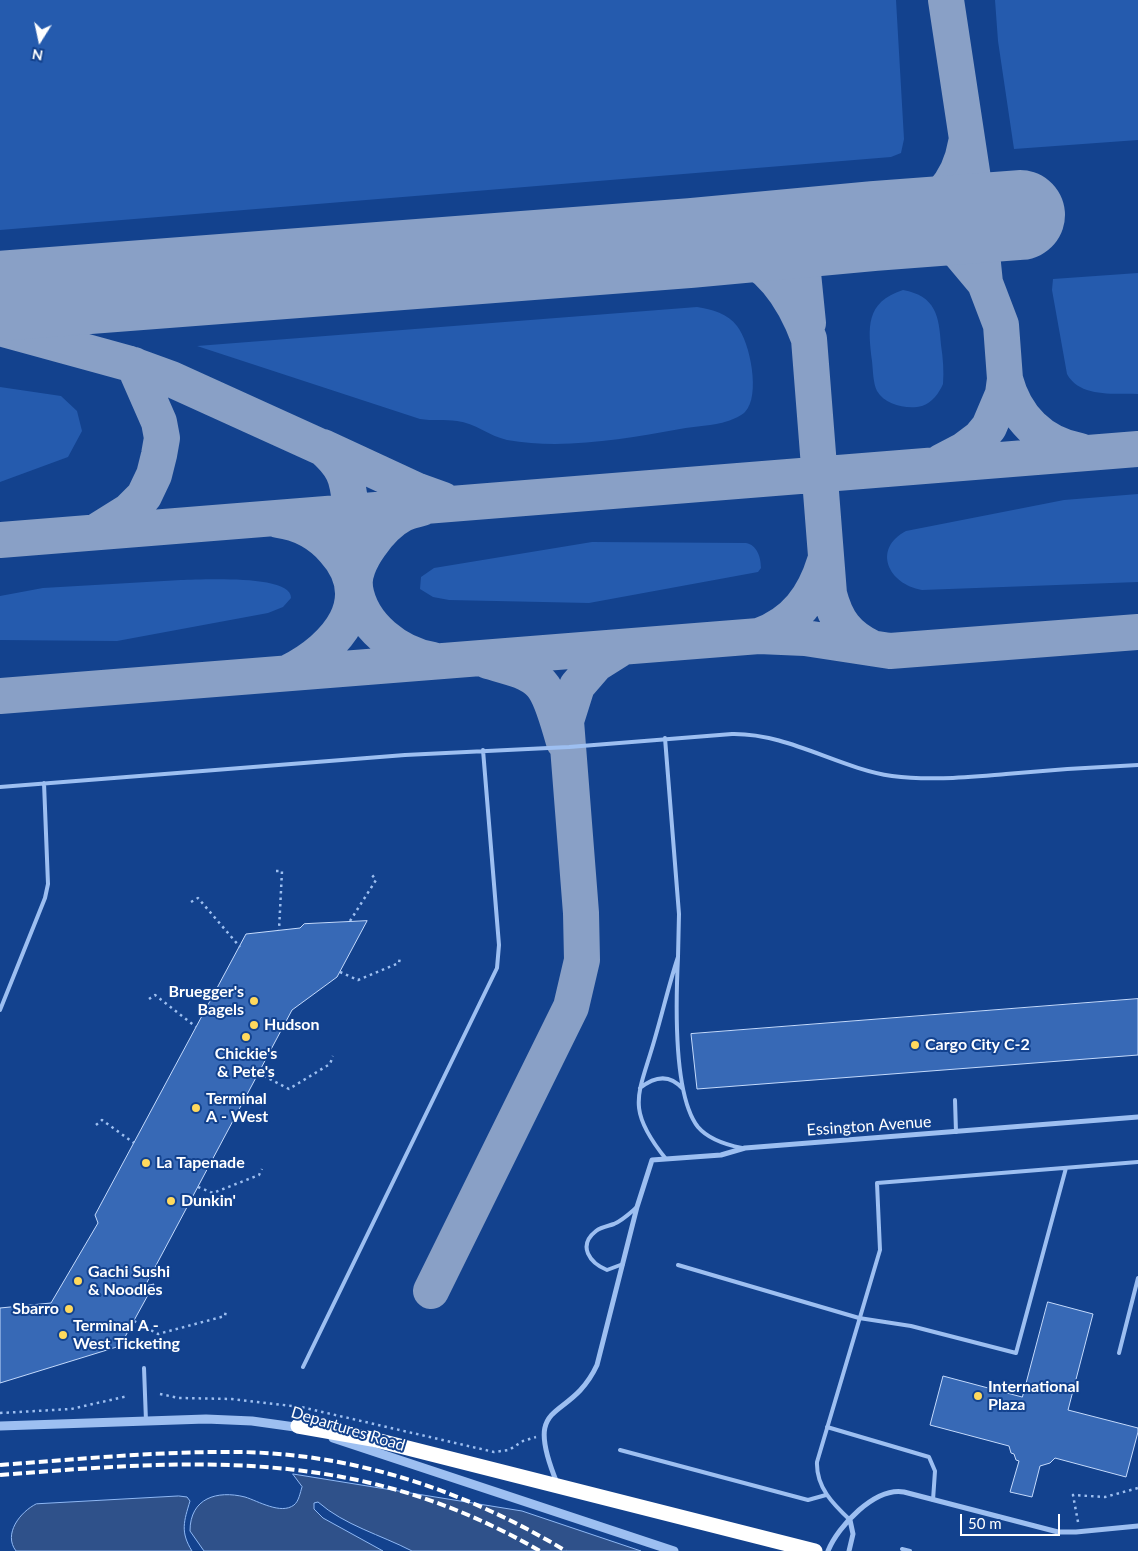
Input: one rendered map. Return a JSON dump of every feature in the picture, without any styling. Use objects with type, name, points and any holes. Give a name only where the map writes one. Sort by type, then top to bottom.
[{"type":"highway","points":[[298,1426],[372,1439],[815,1551]]},
{"type":"street","name":"Essington Avenue","points":[[559,1486],[544,1450],[545,1427],[551,1414],[579,1392],[593,1373],[600,1356],[637,1207],[652,1160],[721,1154],[745,1148],[1138,1117]]},
{"type":"street","name":"Departures Road","points":[[0,1426],[228,1420],[298,1426],[674,1551]]},
{"type":"street","points":[[828,1551],[838,1532],[850,1520],[887,1492],[899,1492],[1058,1532],[1079,1532],[1138,1526]]},
{"type":"street","points":[[849,1551],[853,1534],[850,1520]]},
{"type":"lane","points":[[0,787],[483,750],[569,747],[665,738],[746,734],[775,739],[873,772],[913,778],[942,779],[1138,765]]},
{"type":"lane","points":[[665,738],[679,914],[676,1006],[683,1090],[693,1118],[703,1132],[727,1145],[745,1148]]},
{"type":"lane","points":[[302,1368],[498,968],[499,944],[483,750]]},
{"type":"lane","points":[[0,1010],[45,898],[48,884],[44,783]]},
{"type":"lane","points":[[666,1159],[644,1125],[639,1107],[640,1088],[678,957]]},
{"type":"lane","points":[[640,1088],[650,1080],[661,1078],[673,1080],[683,1090]]},
{"type":"lane","points":[[955,1100],[956,1132]]},
{"type":"lane","points":[[850,1520],[826,1495],[817,1467],[880,1246],[877,1183],[1138,1162]]},
{"type":"lane","points":[[678,1265],[860,1318],[911,1326],[1016,1353],[1066,1168]]},
{"type":"lane","points":[[624,1264],[607,1270],[589,1260],[587,1249],[589,1238],[596,1230],[615,1223],[637,1207]]},
{"type":"lane","points":[[1119,1353],[1138,1278]]},
{"type":"lane","points":[[144,1368],[146,1421]]},
{"type":"lane","points":[[827,1427],[929,1457],[936,1471],[933,1500]]},
{"type":"lane","points":[[620,1450],[808,1500],[826,1495]]},
{"type":"lane","points":[[902,1549],[910,1551]]},
{"type":"path","points":[[276,871],[282,871],[279,930]]},
{"type":"path","points":[[350,921],[376,880],[372,876]]},
{"type":"path","points":[[191,902],[198,898],[240,947]]},
{"type":"path","points":[[340,972],[358,980],[400,963],[400,957]]},
{"type":"path","points":[[149,999],[155,995],[196,1027]]},
{"type":"path","points":[[258,1073],[289,1089],[330,1064],[333,1056]]},
{"type":"path","points":[[96,1125],[102,1120],[134,1143]]},
{"type":"path","points":[[198,1187],[212,1193],[259,1175],[262,1169]]},
{"type":"path","points":[[134,1321],[158,1334],[225,1316],[226,1310]]},
{"type":"path","points":[[0,1413],[71,1409],[128,1396]]},
{"type":"path","points":[[1078,1522],[1073,1495],[1105,1497],[1138,1488]]},
{"type":"shaded area","points":[[0,0],[896,0],[904,139],[901,153],[891,157],[0,230]]},
{"type":"shaded area","points":[[995,0],[1138,0],[1138,140],[1014,149],[998,41]]},
{"type":"shaded area","points":[[1138,273],[1138,394],[1098,393],[1080,387],[1067,374],[1052,290],[1053,279]]},
{"type":"shaded area","points":[[903,290],[923,297],[929,302],[934,309],[939,325],[943,384],[932,400],[926,405],[916,407],[904,407],[885,400],[877,391],[873,376],[870,327],[875,309],[891,295]]},
{"type":"shaded area","points":[[697,307],[724,315],[737,326],[742,334],[752,369],[753,382],[750,404],[745,412],[722,423],[572,444],[528,443],[507,440],[464,422],[420,419],[197,346]]},
{"type":"shaded area","points":[[0,387],[61,396],[77,411],[82,431],[68,457],[0,482]]},
{"type":"shaded area","points":[[1138,494],[1138,582],[922,590],[900,581],[889,565],[887,556],[889,547],[896,538],[906,531],[1064,500]]},
{"type":"shaded area","points":[[592,542],[746,543],[753,546],[758,552],[761,568],[758,572],[589,603],[449,600],[433,597],[420,589],[421,577],[434,568]]},
{"type":"shaded area","points":[[224,579],[261,582],[277,585],[287,590],[291,598],[283,607],[268,613],[117,641],[0,640],[0,596],[43,588]]},
{"type":"shaded area","points":[[293,1474],[522,1511],[641,1551],[412,1551],[339,1517],[318,1502],[314,1503],[314,1509],[323,1518],[383,1551],[204,1551],[190,1531],[191,1520],[200,1504],[215,1496],[235,1495],[276,1508],[289,1508],[296,1503],[302,1487]]},
{"type":"shaded area","points":[[187,1497],[190,1501],[184,1526],[186,1538],[192,1551],[16,1551],[12,1544],[12,1531],[15,1524],[24,1512],[36,1504]]},
{"type":"building","name":"Terminal A - West","points":[[367,921],[337,977],[292,1010],[145,1286],[154,1284],[120,1346],[0,1383],[0,1308],[51,1303],[98,1223],[95,1215],[246,934],[300,928],[304,924]]},
{"type":"building","name":"Cargo City C-2","points":[[1138,999],[1138,1055],[697,1089],[691,1034]]},
{"type":"building","name":"International Plaza","points":[[1048,1302],[1093,1314],[1068,1410],[1138,1428],[1138,1432],[1126,1477],[1055,1458],[1050,1463],[1040,1466],[1032,1497],[1010,1492],[1019,1461],[1011,1453],[1009,1446],[930,1425],[943,1376],[1022,1397]]},
{"type":"taxiway","points":[[941,462],[964,450],[980,438],[989,427],[1003,394],[1005,379],[1001,325],[985,283],[977,205],[946,0]]},
{"type":"taxiway","points":[[894,224],[921,211],[942,194],[957,172],[966,143]]},
{"type":"taxiway","points":[[894,224],[942,240],[959,252],[985,283]]},
{"type":"taxiway","points":[[799,233],[808,323]]},
{"type":"taxiway","points":[[691,243],[730,249],[758,263],[780,285],[797,311],[809,339],[829,594],[835,612],[844,627],[849,633],[872,648]]},
{"type":"taxiway","points":[[0,328],[127,363],[171,379],[323,448],[339,465],[347,482],[351,511],[355,587]]},
{"type":"taxiway","points":[[97,531],[129,511],[144,496],[154,475],[159,455],[162,438],[159,422],[134,365]]},
{"type":"taxiway","points":[[1005,379],[1015,405],[1032,427],[1053,442],[1080,451]]},
{"type":"taxiway","points":[[323,447],[418,491],[443,500]]},
{"type":"taxiway","points":[[0,540],[1138,449]]},
{"type":"taxiway","points":[[422,508],[410,511],[395,519],[378,536],[363,556],[358,567],[355,588],[365,614],[383,636],[407,652],[433,660]]},
{"type":"taxiway","points":[[278,520],[302,526],[328,544],[347,568],[353,586],[352,604],[346,620],[336,636],[323,650],[289,672]]},
{"type":"taxiway","points":[[759,636],[783,624],[801,607],[815,586],[825,561]]},
{"type":"taxiway","points":[[0,696],[759,636],[805,638],[890,651],[1138,632]]},
{"type":"taxiway","points":[[431,1291],[571,1007],[582,960],[581,913],[566,721],[577,686],[596,664],[623,647]]},
{"type":"taxiway","points":[[488,661],[530,675],[541,684],[552,703],[564,742]]},
{"type":"runway","points":[[0,296],[691,243],[1020,215]]},
{"type":"railway","points":[[0,1465],[120,1456],[211,1452],[284,1454],[327,1460],[410,1480],[451,1494],[529,1530],[566,1551]]},
{"type":"railway","points":[[0,1475],[73,1469],[210,1465],[277,1468],[342,1477],[408,1493],[473,1517],[540,1551]]},
{"type":"place","name":"Bruegger's Bagels","points":[[254,1001]]},
{"type":"place","name":"Hudson","points":[[254,1025]]},
{"type":"place","name":"Chickie's & Pete's","points":[[246,1037]]},
{"type":"place","name":"Cargo City C-2","points":[[915,1045]]},
{"type":"place","name":"Terminal A - West","points":[[196,1108]]},
{"type":"place","name":"La Tapenade","points":[[146,1163]]},
{"type":"place","name":"Dunkin'","points":[[171,1201]]},
{"type":"place","name":"Gachi Sushi & Noodles","points":[[78,1281]]},
{"type":"place","name":"Sbarro","points":[[69,1309]]},
{"type":"place","name":"Terminal A - West Ticketing","points":[[63,1335]]},
{"type":"place","name":"International Plaza","points":[[978,1396]]}]
